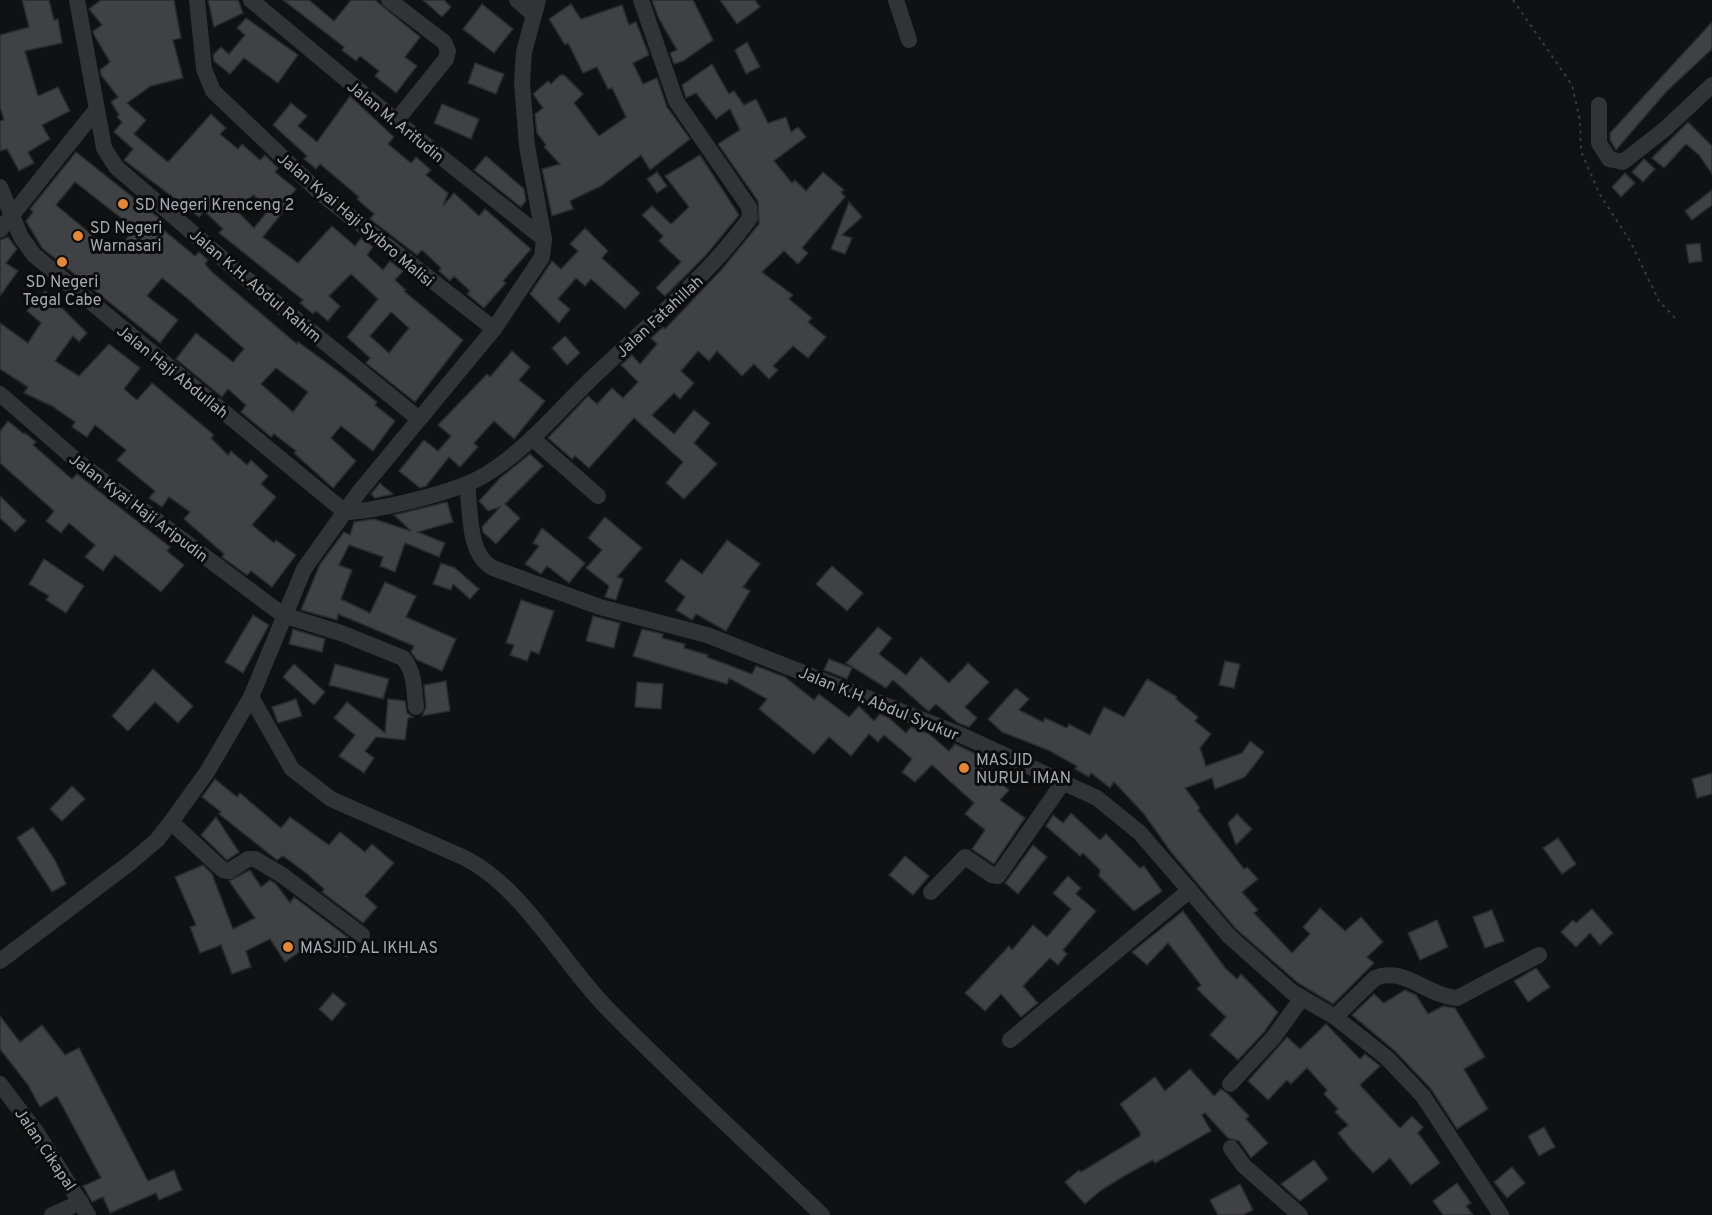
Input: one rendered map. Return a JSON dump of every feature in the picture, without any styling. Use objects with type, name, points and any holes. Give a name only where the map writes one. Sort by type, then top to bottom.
[{"type":"street","name":"Jalan K.H. Abdul Rahim","points":[[77,0],[104,148],[116,167],[237,271],[419,419]]},
{"type":"street","name":"Jalan Kyai Haji Syibro Malisi","points":[[197,0],[204,69],[213,92],[319,192],[494,329]]},
{"type":"street","name":"Jalan M. Arifudin","points":[[251,0],[396,121],[544,239]]},
{"type":"street","points":[[389,0],[444,42],[448,51],[446,59],[396,121]]},
{"type":"street","points":[[0,961],[131,862],[157,840],[171,822],[207,772],[251,698],[272,651],[283,615],[304,569],[345,512],[494,329],[542,256],[544,239],[523,114],[524,52],[536,7],[517,0]]},
{"type":"street","name":"Jalan Fatahillah","points":[[345,512],[368,510],[467,484],[487,474],[532,438],[716,262],[750,218],[749,207],[676,101],[641,0]]},
{"type":"street","points":[[896,0],[909,40]]},
{"type":"street","points":[[1599,105],[1599,143],[1609,159],[1623,162],[1665,129],[1712,85]]},
{"type":"street","points":[[0,230],[96,110]]},
{"type":"street","name":"Jalan Haji Abdullah","points":[[0,187],[10,215],[34,255],[345,512]]},
{"type":"street","name":"Jalan Kyai Haji Aripudin","points":[[0,394],[77,461],[283,615],[341,633],[403,658],[413,678],[416,707]]},
{"type":"street","points":[[532,438],[598,496]]},
{"type":"street","name":"Jalan K.H. Abdul Syukur","points":[[467,484],[476,548],[483,563],[500,572],[600,607],[707,635],[961,735],[1064,781],[1097,798],[1120,814],[1140,832],[1229,936],[1302,998],[1335,1017],[1374,1046],[1423,1096],[1501,1215]]},
{"type":"street","points":[[251,698],[291,769],[316,789],[331,799],[465,858],[484,868],[504,886],[604,1005],[822,1215]]},
{"type":"street","points":[[931,892],[965,857],[992,875],[998,876],[1064,781]]},
{"type":"street","points":[[171,822],[223,870],[229,871],[248,859],[255,859],[282,875],[363,935]]},
{"type":"street","points":[[1010,1040],[1190,890]]},
{"type":"street","points":[[1335,1017],[1375,978],[1383,975],[1397,975],[1443,997],[1457,998],[1539,954]]},
{"type":"street","points":[[1230,1084],[1273,1038],[1302,998]]},
{"type":"street","name":"Jalan Cikapal","points":[[0,1084],[37,1133],[84,1208]]},
{"type":"street","points":[[1231,1148],[1244,1166],[1280,1194],[1300,1215]]},
{"type":"street","points":[[52,1215],[84,1208]]},
{"type":"building","points":[[22,0],[49,0],[54,20],[58,19],[62,43],[25,51],[38,96],[58,87],[70,111],[42,125],[50,139],[28,152],[34,163],[19,171],[7,149],[0,151],[0,121],[4,120],[0,107],[0,35],[29,27]]},
{"type":"building","points":[[101,0],[174,0],[181,38],[173,40],[183,78],[151,86],[127,103],[146,120],[134,134],[168,162],[211,114],[226,128],[220,134],[238,149],[242,144],[260,160],[265,155],[278,168],[275,172],[296,189],[286,201],[289,204],[263,237],[298,263],[332,226],[355,246],[361,238],[373,247],[367,255],[383,270],[390,261],[403,271],[395,280],[406,290],[404,291],[463,340],[415,402],[366,363],[370,358],[347,337],[378,299],[351,274],[329,296],[340,306],[328,321],[316,311],[313,314],[300,303],[303,300],[219,233],[223,229],[204,211],[199,217],[124,160],[133,149],[114,132],[122,122],[117,117],[119,115],[111,102],[118,97],[101,75],[100,70],[110,62],[93,31],[102,25],[89,9]],"holes":[[[253,195],[270,208],[254,228],[238,212]],[[391,312],[409,328],[389,353],[370,336]]]},
{"type":"building","points":[[208,0],[238,0],[243,13],[214,27]]},
{"type":"building","points":[[283,0],[309,0],[334,21],[351,0],[375,0],[420,37],[405,57],[417,66],[396,93],[375,76],[379,71],[360,56],[356,61],[342,50],[344,47]]},
{"type":"building","points":[[423,0],[444,0],[451,7],[442,17]]},
{"type":"building","points":[[652,0],[693,0],[713,40],[683,61],[674,64],[670,53],[677,50],[659,19]]},
{"type":"building","points":[[720,0],[755,0],[760,7],[737,24]]},
{"type":"building","points":[[482,4],[513,29],[494,53],[463,29]]},
{"type":"building","points":[[571,4],[581,19],[622,5],[629,25],[636,22],[649,55],[633,63],[643,84],[657,78],[667,107],[690,139],[650,170],[641,155],[601,186],[570,201],[573,209],[552,216],[542,169],[560,164],[544,147],[546,145],[537,133],[535,114],[543,108],[533,94],[548,81],[551,84],[560,75],[564,75],[583,94],[574,103],[599,136],[626,117],[612,88],[608,89],[597,67],[583,73],[568,43],[565,45],[549,19]]},
{"type":"building","points":[[246,18],[298,55],[278,83],[244,58],[230,74],[214,61],[213,55],[221,47],[229,54],[245,35],[237,28]]},
{"type":"building","points":[[1712,22],[1712,49],[1666,92],[1616,150],[1610,140],[1610,133]]},
{"type":"building","points":[[747,42],[760,67],[746,74],[735,50]]},
{"type":"building","points":[[475,63],[504,74],[496,94],[468,83]]},
{"type":"building","points":[[712,64],[729,94],[734,91],[744,105],[756,99],[768,123],[786,117],[791,132],[798,127],[806,137],[774,161],[792,183],[795,180],[806,191],[823,172],[844,190],[841,192],[845,197],[802,248],[808,253],[798,264],[784,251],[762,272],[793,295],[789,299],[812,318],[808,322],[826,337],[808,358],[793,346],[773,366],[778,370],[769,379],[754,364],[742,376],[717,351],[709,361],[698,351],[681,371],[694,383],[680,399],[674,393],[652,415],[674,434],[694,410],[710,423],[694,443],[717,464],[684,499],[666,483],[683,462],[634,418],[589,468],[575,456],[572,459],[548,438],[588,396],[597,404],[612,388],[623,398],[638,382],[621,365],[632,355],[640,364],[657,344],[651,338],[663,327],[665,329],[722,269],[759,224],[758,201],[718,144],[740,130],[730,109],[716,119],[696,93],[686,98],[682,85]]},
{"type":"building","points":[[350,96],[394,137],[388,144],[411,163],[416,157],[431,170],[426,175],[448,193],[443,206],[454,193],[479,216],[485,209],[531,249],[503,281],[506,283],[484,308],[467,294],[470,291],[454,276],[450,281],[439,271],[441,268],[422,250],[417,255],[370,219],[374,214],[357,199],[359,197],[320,164],[316,169],[304,159],[307,156],[273,125],[291,103],[307,116],[298,126],[317,142]]},
{"type":"building","points":[[442,104],[479,119],[471,139],[434,123]]},
{"type":"building","points":[[1688,122],[1712,146],[1712,174],[1699,155],[1686,144],[1664,168],[1652,158]]},
{"type":"building","points":[[76,152],[164,222],[160,227],[195,256],[199,252],[208,260],[205,264],[212,272],[297,344],[298,342],[342,374],[377,402],[375,405],[395,421],[373,451],[341,426],[331,438],[356,461],[333,488],[294,453],[296,451],[274,434],[271,437],[241,412],[246,405],[228,389],[222,397],[176,359],[196,333],[233,362],[244,349],[162,278],[147,296],[178,320],[160,343],[42,248],[26,221],[33,212],[30,209]],"holes":[[[75,182],[135,229],[114,253],[56,205]],[[276,368],[308,392],[293,412],[261,384]]]},
{"type":"building","points":[[700,155],[739,215],[706,255],[665,296],[656,288],[681,262],[659,241],[663,236],[642,215],[652,206],[671,224],[689,207],[665,176]]},
{"type":"building","points":[[486,156],[524,189],[526,201],[521,207],[474,170]]},
{"type":"building","points":[[1644,159],[1655,169],[1643,182],[1632,172]]},
{"type":"building","points":[[657,172],[667,186],[657,193],[647,179]]},
{"type":"building","points":[[1625,173],[1635,183],[1621,197],[1612,187]]},
{"type":"building","points":[[1712,190],[1712,205],[1692,220],[1685,211]]},
{"type":"building","points":[[849,202],[862,217],[842,235],[852,238],[845,254],[831,249]]},
{"type":"building","points":[[585,228],[608,251],[602,258],[640,293],[625,309],[591,279],[585,286],[576,278],[558,299],[570,309],[559,323],[530,294],[552,261],[561,269],[578,251],[570,244]]},
{"type":"building","points":[[8,237],[17,249],[6,263],[18,271],[0,296],[0,240]]},
{"type":"building","points":[[1700,243],[1702,261],[1689,263],[1686,245]]},
{"type":"building","points":[[45,291],[87,333],[79,342],[73,336],[55,361],[79,376],[109,344],[140,368],[124,389],[137,400],[152,383],[214,435],[211,438],[228,455],[231,451],[247,465],[251,460],[268,476],[261,484],[276,497],[252,525],[274,543],[276,540],[296,555],[272,587],[251,571],[247,575],[222,557],[224,554],[184,519],[190,512],[169,497],[162,507],[149,498],[155,491],[117,460],[126,450],[95,425],[87,437],[72,427],[75,422],[52,406],[24,393],[28,387],[0,369],[0,323],[28,343],[41,323],[27,311]]},
{"type":"building","points":[[565,336],[580,353],[567,365],[552,348]]},
{"type":"building","points":[[512,351],[530,367],[519,380],[545,401],[514,439],[494,421],[474,443],[478,447],[460,467],[449,457],[426,486],[420,488],[399,471],[424,440],[438,451],[451,436],[438,425],[487,374],[490,377]]},
{"type":"building","points":[[8,421],[36,442],[33,445],[72,479],[77,474],[170,547],[167,551],[184,565],[161,592],[115,555],[103,571],[85,557],[95,545],[69,523],[61,533],[46,521],[54,511],[0,463],[0,431]]},
{"type":"building","points":[[530,454],[543,466],[505,504],[520,518],[496,544],[483,532],[482,527],[500,507],[488,511],[479,501],[500,478]]},
{"type":"building","points":[[380,483],[393,494],[375,498],[371,494]]},
{"type":"building","points":[[0,496],[26,521],[15,532],[0,518]]},
{"type":"building","points":[[447,502],[453,522],[418,532],[445,543],[439,557],[405,543],[395,572],[380,566],[383,557],[349,545],[339,565],[352,570],[341,599],[370,613],[385,582],[416,596],[406,617],[456,639],[442,671],[417,660],[411,652],[414,646],[338,614],[337,620],[301,610],[320,564],[344,532],[350,535],[354,522],[374,519],[411,531],[394,515]]},
{"type":"building","points":[[605,517],[642,548],[617,577],[623,579],[616,600],[605,597],[609,586],[586,568],[602,550],[588,538]]},
{"type":"building","points":[[542,528],[585,563],[569,583],[547,566],[541,574],[525,564],[539,546],[533,543]]},
{"type":"building","points":[[727,540],[760,564],[743,587],[750,591],[726,631],[696,614],[692,620],[676,610],[685,597],[665,581],[681,559],[702,574]]},
{"type":"building","points":[[44,559],[84,586],[66,613],[46,600],[49,596],[29,584]]},
{"type":"building","points":[[441,563],[455,568],[479,589],[470,599],[453,584],[451,590],[433,584]]},
{"type":"building","points":[[832,566],[863,593],[847,611],[816,584]]},
{"type":"building","points":[[521,600],[554,611],[539,654],[531,651],[527,661],[510,655],[514,645],[506,643]]},
{"type":"building","points":[[253,615],[269,625],[243,673],[225,662]]},
{"type":"building","points":[[593,616],[620,623],[614,648],[586,641]]},
{"type":"building","points":[[878,627],[892,638],[879,654],[906,675],[921,657],[949,683],[968,663],[989,682],[965,707],[977,718],[969,727],[958,723],[936,704],[929,711],[927,710],[893,680],[886,688],[846,663]]},
{"type":"building","points":[[293,629],[325,639],[322,652],[289,644]]},
{"type":"building","points":[[642,629],[663,634],[662,638],[685,644],[684,648],[708,655],[707,657],[752,674],[756,666],[785,677],[814,700],[819,694],[849,717],[859,706],[874,721],[880,714],[889,718],[906,733],[911,727],[929,734],[949,751],[955,744],[976,754],[993,769],[989,774],[1009,790],[1000,800],[1025,818],[994,864],[972,849],[985,830],[965,814],[974,803],[932,765],[915,782],[902,772],[912,759],[884,735],[878,742],[869,734],[851,756],[829,737],[814,754],[759,709],[767,699],[729,678],[727,684],[633,656]]},
{"type":"building","points":[[829,659],[852,668],[847,679],[824,670]]},
{"type":"building","points":[[1225,661],[1240,664],[1234,688],[1219,685]]},
{"type":"building","points":[[294,664],[325,692],[314,705],[283,677]]},
{"type":"building","points":[[335,664],[389,679],[383,699],[329,685]]},
{"type":"building","points":[[153,669],[193,706],[178,723],[155,702],[128,731],[112,716]]},
{"type":"building","points":[[1147,679],[1177,697],[1176,699],[1198,717],[1195,721],[1211,734],[1200,748],[1206,766],[1242,753],[1250,741],[1264,752],[1245,777],[1215,789],[1212,778],[1185,788],[1200,808],[1198,810],[1244,869],[1247,867],[1258,879],[1242,892],[1258,910],[1254,913],[1292,953],[1310,934],[1303,927],[1320,908],[1345,931],[1361,917],[1383,942],[1367,957],[1374,963],[1333,1004],[1298,983],[1236,929],[1171,852],[1144,814],[1114,782],[1110,788],[1091,773],[1089,777],[1075,769],[1077,766],[1048,750],[1002,732],[988,719],[1016,688],[1029,699],[1019,710],[1043,722],[1045,718],[1067,728],[1069,724],[1090,735],[1104,707],[1124,717]]},
{"type":"building","points":[[446,681],[450,711],[422,716],[426,707],[424,685]]},
{"type":"building","points":[[637,682],[663,684],[661,709],[635,707]]},
{"type":"building","points":[[296,699],[302,716],[278,723],[272,707]]},
{"type":"building","points":[[388,699],[405,701],[407,713],[413,717],[408,718],[405,740],[376,737],[365,751],[374,758],[364,773],[339,756],[355,735],[334,718],[347,702],[385,733]]},
{"type":"building","points":[[1712,773],[1712,794],[1697,798],[1692,779]]},
{"type":"building","points":[[215,779],[237,797],[240,793],[281,828],[290,817],[329,845],[340,832],[365,852],[372,844],[394,863],[365,896],[377,907],[363,923],[322,892],[324,889],[306,873],[283,856],[277,860],[219,814],[221,812],[202,797]]},
{"type":"building","points":[[72,786],[85,799],[62,821],[50,809]]},
{"type":"building","points":[[1071,813],[1100,840],[1106,834],[1140,868],[1144,866],[1162,891],[1134,911],[1099,876],[1100,870],[1083,853],[1080,856],[1046,826],[1053,815],[1063,823]]},
{"type":"building","points":[[1237,814],[1252,829],[1236,845],[1228,823]]},
{"type":"building","points":[[216,817],[239,852],[227,860],[201,835]]},
{"type":"building","points":[[33,827],[55,860],[66,884],[52,892],[17,838]]},
{"type":"building","points":[[1558,838],[1576,864],[1562,874],[1543,848]]},
{"type":"building","points":[[1033,845],[1047,857],[1018,894],[1005,883]]},
{"type":"building","points":[[905,856],[929,876],[913,895],[889,875]]},
{"type":"building","points":[[203,865],[212,874],[233,929],[255,918],[229,881],[250,870],[261,887],[270,880],[276,884],[290,903],[294,897],[354,942],[347,957],[315,941],[285,962],[270,939],[246,951],[251,967],[232,974],[221,945],[200,953],[190,927],[196,925],[175,877]]},
{"type":"building","points":[[1068,876],[1081,888],[1076,894],[1096,911],[1063,950],[1067,954],[1058,965],[1050,958],[1023,986],[1038,1003],[1021,1017],[1001,994],[985,1011],[965,993],[1009,946],[1012,950],[1033,925],[1047,937],[1071,909],[1053,893]]},
{"type":"building","points":[[1592,909],[1613,933],[1600,945],[1590,933],[1576,947],[1561,932],[1573,920],[1576,923]]},
{"type":"building","points":[[1492,910],[1504,941],[1485,948],[1473,917]]},
{"type":"building","points":[[1183,911],[1226,969],[1237,979],[1241,974],[1278,1012],[1265,1031],[1238,1060],[1210,1035],[1226,1017],[1197,989],[1201,985],[1168,943],[1147,965],[1132,952]]},
{"type":"building","points":[[1437,920],[1448,947],[1420,960],[1408,933]]},
{"type":"building","points":[[1536,968],[1550,987],[1528,1002],[1514,981]]},
{"type":"building","points":[[1405,990],[1416,995],[1428,1014],[1443,1006],[1455,1008],[1485,1057],[1464,1069],[1488,1109],[1457,1129],[1431,1089],[1395,1051],[1352,1015],[1374,994],[1384,1003]]},
{"type":"building","points":[[333,993],[346,1004],[332,1021],[319,1009]]},
{"type":"building","points":[[0,1016],[20,1042],[42,1025],[65,1055],[79,1048],[148,1181],[174,1170],[182,1190],[159,1200],[156,1193],[110,1213],[103,1197],[92,1202],[83,1186],[101,1178],[57,1096],[40,1107],[28,1085],[0,1049]]},
{"type":"building","points":[[1326,1024],[1360,1059],[1365,1054],[1380,1066],[1360,1085],[1400,1128],[1412,1116],[1423,1127],[1418,1133],[1440,1163],[1411,1185],[1390,1158],[1373,1173],[1349,1147],[1338,1133],[1348,1125],[1335,1112],[1338,1109],[1324,1094],[1327,1090],[1307,1068],[1291,1084],[1287,1080],[1268,1100],[1248,1081],[1287,1037],[1300,1049]]},
{"type":"building","points":[[1190,1069],[1214,1096],[1221,1089],[1228,1094],[1249,1116],[1246,1119],[1268,1143],[1251,1158],[1239,1141],[1228,1138],[1205,1113],[1202,1115],[1211,1131],[1155,1163],[1153,1160],[1124,1176],[1100,1191],[1085,1204],[1065,1182],[1079,1170],[1081,1172],[1140,1136],[1140,1132],[1120,1104],[1155,1077],[1165,1091]]},
{"type":"building","points":[[1544,1127],[1555,1147],[1539,1156],[1528,1136]]},
{"type":"building","points":[[1314,1160],[1328,1179],[1300,1201],[1281,1184]]},
{"type":"building","points":[[1512,1167],[1525,1183],[1507,1198],[1494,1182]]},
{"type":"building","points":[[1457,1183],[1471,1203],[1466,1206],[1473,1215],[1443,1215],[1433,1201]]},
{"type":"building","points":[[1240,1184],[1253,1210],[1243,1215],[1218,1215],[1210,1200]]},
{"type":"place","name":"SD Negeri Krenceng 2","points":[[123,204]]},
{"type":"place","name":"SD Negeri Warnasari","points":[[78,236]]},
{"type":"place","name":"SD Negeri Tegal Cabe","points":[[62,262]]},
{"type":"place","name":"MASJID NURUL IMAN","points":[[964,768]]},
{"type":"place","name":"MASJID AL IKHLAS","points":[[288,947]]}]
